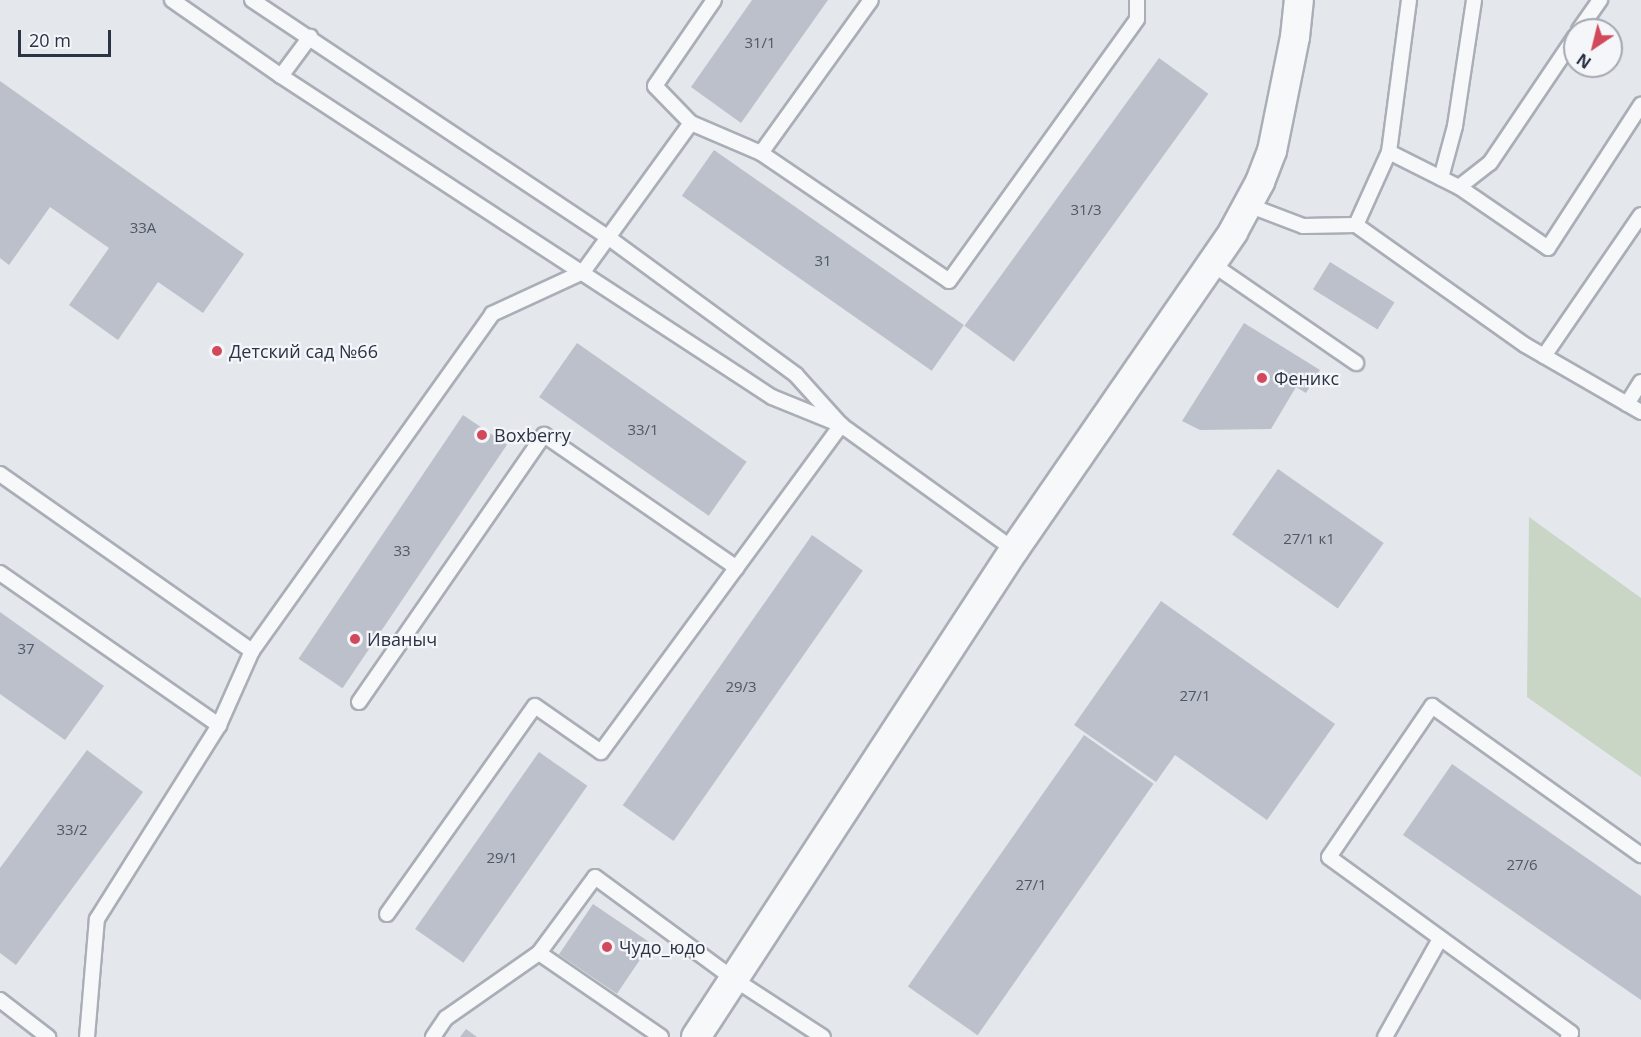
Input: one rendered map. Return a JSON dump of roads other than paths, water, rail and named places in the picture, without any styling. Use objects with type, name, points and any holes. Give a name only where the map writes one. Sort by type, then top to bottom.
[{"type":"street","points":[[696,1037],[1014,550],[1212,264],[1248,205],[1272,151],[1295,37],[1299,0]]},
{"type":"lane","points":[[172,0],[281,76],[772,397],[841,425]]},
{"type":"lane","points":[[252,0],[609,238],[796,375],[841,425],[1014,550]]},
{"type":"lane","points":[[714,0],[655,86],[691,123],[761,153],[949,281],[1137,19],[1137,0]]},
{"type":"lane","points":[[761,153],[871,0]]},
{"type":"lane","points":[[1356,225],[1389,152],[1409,0]]},
{"type":"lane","points":[[1441,178],[1455,126],[1474,0]]},
{"type":"lane","points":[[1587,18],[1600,0]]},
{"type":"lane","points":[[281,76],[310,38]]},
{"type":"lane","points":[[1459,187],[1490,163],[1563,55]]},
{"type":"lane","points":[[1389,152],[1459,187],[1548,248],[1641,105]]},
{"type":"lane","points":[[87,1037],[97,919],[219,725],[252,651],[492,314],[583,272],[691,123]]},
{"type":"lane","points":[[1248,205],[1304,226],[1356,225],[1544,356],[1641,412]]},
{"type":"lane","points":[[1544,356],[1641,215]]},
{"type":"lane","points":[[1212,264],[1356,363]]},
{"type":"lane","points":[[1627,404],[1641,382]]},
{"type":"lane","points":[[387,914],[535,706],[601,752],[841,425]]},
{"type":"lane","points":[[359,702],[544,435],[737,568]]},
{"type":"lane","points":[[0,474],[252,651]]},
{"type":"lane","points":[[0,573],[219,725]]},
{"type":"lane","points":[[1568,1037],[1571,1033],[1329,857],[1432,706],[1641,855]]},
{"type":"lane","points":[[433,1037],[446,1018],[539,953],[595,877],[734,979],[823,1037]]},
{"type":"lane","points":[[1384,1037],[1440,939]]},
{"type":"lane","points":[[539,953],[661,1037]]},
{"type":"lane","points":[[0,1000],[48,1037]]},
{"type":"place","name":"Детский сад №66","points":[[217,351]]},
{"type":"place","name":"Феникс","points":[[1262,378]]},
{"type":"place","name":"Boxberry","points":[[482,435]]},
{"type":"place","name":"Иваныч","points":[[355,639]]},
{"type":"place","name":"Чудо_юдо","points":[[607,947]]}]
